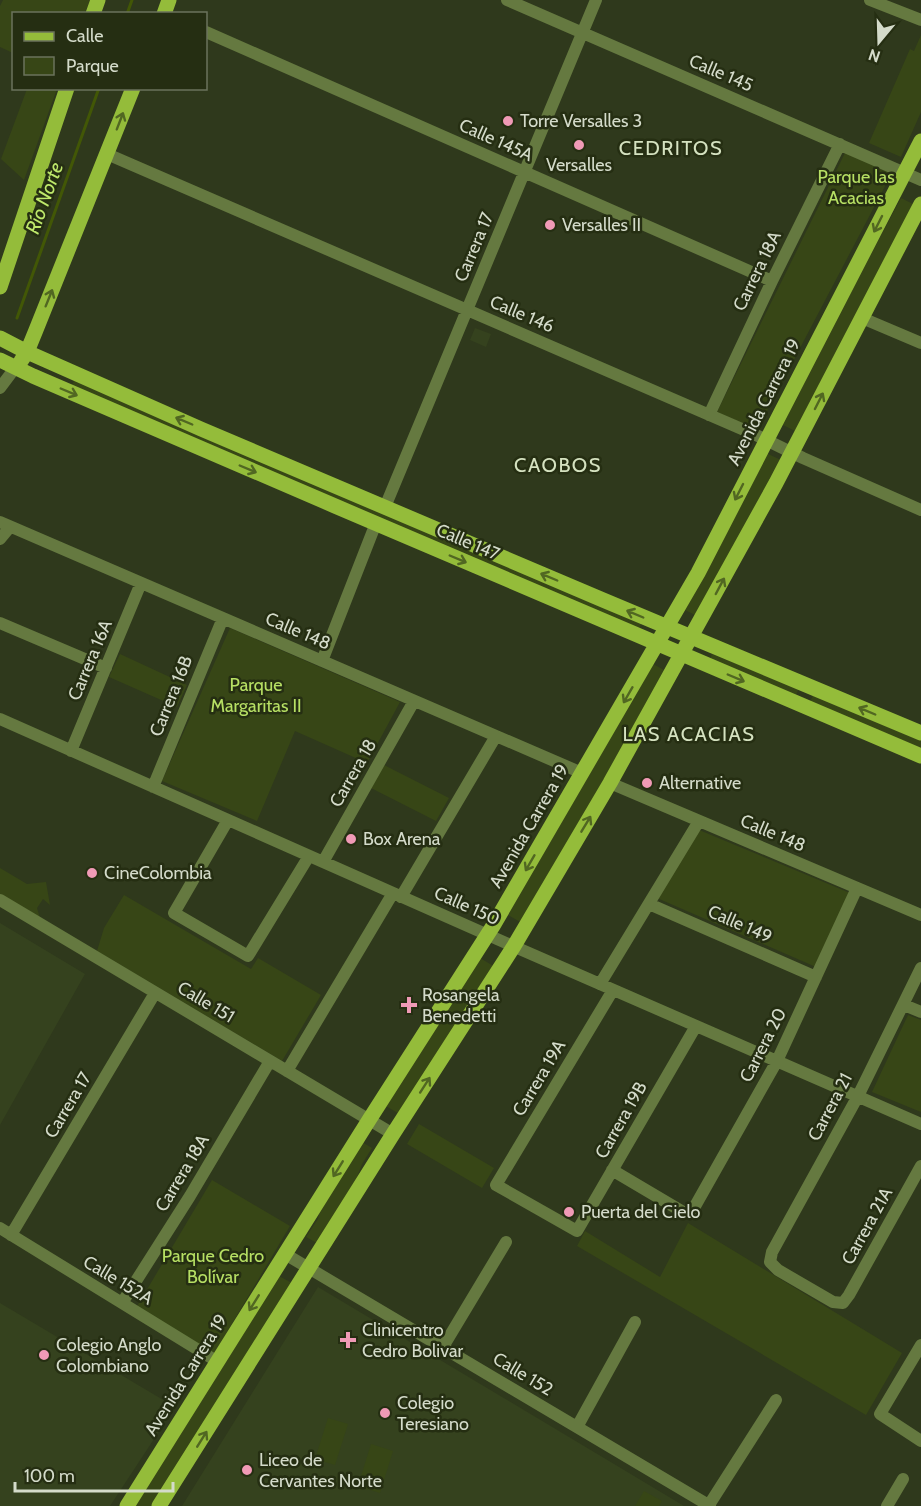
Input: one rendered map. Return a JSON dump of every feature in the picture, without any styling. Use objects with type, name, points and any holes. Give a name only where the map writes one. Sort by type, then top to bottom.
[{"type":"main road","points":[[0,287],[66,90]]},
{"type":"main road","points":[[15,368],[27,352],[132,90]]},
{"type":"main road","name":"Avenida Carrera 19","points":[[127,1506],[488,935],[582,774],[698,573],[921,141]]},
{"type":"main road","points":[[159,1506],[514,946],[610,783],[792,453],[921,204]]},
{"type":"main road","name":"Calle 147","points":[[0,338],[27,352],[384,507],[921,733]]},
{"type":"main road","name":"Calle 147","points":[[0,360],[921,756]]},
{"type":"main road","points":[[799,704],[807,686]]},
{"type":"street","name":"Calle 145","points":[[507,0],[921,180]]},
{"type":"street","name":"Carrera 17","points":[[384,507],[596,0]]},
{"type":"street","points":[[870,0],[921,20]]},
{"type":"street","name":"Calle 145A","points":[[207,32],[772,281]]},
{"type":"street","name":"Carrera 18A","points":[[709,415],[840,144]]},
{"type":"street","name":"Calle 146","points":[[107,154],[709,415],[921,510]]},
{"type":"street","points":[[862,318],[921,343]]},
{"type":"street","points":[[0,388],[15,368]]},
{"type":"street","points":[[322,661],[376,523]]},
{"type":"street","points":[[0,539],[5,524]]},
{"type":"street","name":"Calle 148","points":[[5,524],[582,774]]},
{"type":"street","name":"Carrera 16A","points":[[71,751],[141,583]]},
{"type":"street","name":"Carrera 16B","points":[[153,787],[223,618]]},
{"type":"street","points":[[0,623],[106,668]]},
{"type":"street","name":"Carrera 18","points":[[323,862],[414,701]]},
{"type":"street","name":"Calle 150","points":[[0,719],[921,1124]]},
{"type":"street","points":[[287,1071],[496,736]]},
{"type":"street","name":"Calle 148","points":[[610,783],[921,915]]},
{"type":"street","points":[[228,820],[174,913],[248,956],[309,856]]},
{"type":"street","points":[[600,984],[699,821]]},
{"type":"street","name":"Carrera 20","points":[[612,1170],[683,1212],[690,1213],[777,1061],[857,888]]},
{"type":"street","name":"Calle 151","points":[[0,900],[393,1134]]},
{"type":"street","name":"Calle 149","points":[[649,904],[816,977]]},
{"type":"street","name":"Carrera 21","points":[[843,1303],[833,1302],[778,1270],[770,1262],[772,1252],[858,1096],[921,968]]},
{"type":"street","name":"Carrera 19A","points":[[577,1231],[496,1185],[613,990]]},
{"type":"street","name":"Carrera 17","points":[[6,1232],[155,993]]},
{"type":"street","points":[[904,1005],[921,1012]]},
{"type":"street","name":"Carrera 19B","points":[[577,1231],[696,1026]]},
{"type":"street","name":"Carrera 18A","points":[[122,1303],[190,1196],[270,1061]]},
{"type":"street","name":"Carrera 21A","points":[[843,1303],[921,1166]]},
{"type":"street","name":"Calle 152A","points":[[6,1232],[218,1362]]},
{"type":"street","points":[[443,1347],[506,1242]]},
{"type":"street","name":"Calle 152","points":[[285,1254],[710,1505]]},
{"type":"street","points":[[577,1427],[635,1322]]},
{"type":"street","points":[[921,1345],[880,1414],[921,1441]]},
{"type":"street","points":[[710,1505],[776,1400]]},
{"type":"street","points":[[887,1506],[903,1479]]},
{"type":"shaded area","points":[[475,328],[491,334],[486,347],[470,340]]},
{"type":"shaded area","points":[[0,923],[85,974],[0,1125]]},
{"type":"shaded area","name":"Colegio Teresiano","points":[[318,1287],[599,1455],[684,1506],[182,1506]]},
{"type":"shaded area","name":"Colegio Anglo Colombiano","points":[[0,1303],[175,1407],[110,1506],[0,1506]]},
{"type":"green space","points":[[3,0],[90,0],[85,12],[12,12],[12,53],[0,47],[0,6]]},
{"type":"green space","points":[[921,35],[921,112],[901,157],[869,143],[910,49],[914,51]]},
{"type":"green space","points":[[27,90],[57,90],[24,180],[1,159]]},
{"type":"green space","name":"Parque las Acacias","points":[[846,151],[893,171],[757,430],[717,412]]},
{"type":"green space","points":[[901,198],[913,204],[795,431],[781,424]]},
{"type":"green space","points":[[75,379],[642,622],[638,631],[71,387]]},
{"type":"green space","points":[[766,453],[781,460],[697,616],[685,610]]},
{"type":"green space","name":"Parque Margaritas II","points":[[230,628],[400,702],[367,763],[295,731],[257,821],[162,781]]},
{"type":"green space","points":[[120,654],[187,685],[177,707],[109,677]]},
{"type":"green space","points":[[712,654],[799,688],[796,695],[709,662]]},
{"type":"green space","points":[[653,664],[664,670],[522,923],[508,915]]},
{"type":"green space","points":[[813,695],[921,741],[921,748],[810,702]]},
{"type":"green space","points":[[384,765],[449,798],[436,821],[371,788]]},
{"type":"green space","points":[[699,830],[850,893],[816,967],[657,898]]},
{"type":"green space","points":[[0,868],[27,884],[46,882],[50,905],[43,899],[37,908],[40,918],[0,894]]},
{"type":"green space","points":[[124,895],[251,969],[258,958],[321,995],[282,1061],[97,951],[104,928]]},
{"type":"green space","points":[[480,958],[495,967],[401,1115],[386,1106]]},
{"type":"green space","points":[[908,1015],[921,1020],[921,1112],[872,1092]]},
{"type":"green space","points":[[419,1124],[494,1168],[482,1188],[407,1144]]},
{"type":"green space","points":[[362,1142],[372,1148],[356,1180],[317,1243],[306,1237],[318,1219],[320,1207]]},
{"type":"green space","name":"Parque Cedro Bolívar","points":[[212,1180],[290,1226],[214,1354],[136,1308]]},
{"type":"green space","points":[[688,1223],[902,1353],[866,1415],[577,1246],[585,1231],[660,1277]]},
{"type":"green space","points":[[277,1275],[292,1283],[154,1506],[133,1506]]},
{"type":"green space","points":[[328,1418],[348,1424],[335,1465],[315,1459]]},
{"type":"green space","points":[[371,1444],[393,1451],[380,1493],[358,1486]]},
{"type":"green space","points":[[644,1491],[662,1501],[659,1506],[635,1506]]},
{"type":"waterway","name":"Río Norte","points":[[128,12],[132,0]]},
{"type":"waterway","name":"Río Norte","points":[[17,318],[98,90]]},
{"type":"place","name":"Torre Versalles 3","points":[[508,121]]},
{"type":"place","name":"Versalles","points":[[579,145]]},
{"type":"place","name":"Versalles II","points":[[550,225]]},
{"type":"place","name":"Alternative","points":[[647,783]]},
{"type":"place","name":"Box Arena","points":[[351,839]]},
{"type":"place","name":"CineColombia","points":[[92,873]]},
{"type":"place","name":"Rosangela Benedetti","points":[[409,1005]]},
{"type":"place","name":"Puerta del Cielo","points":[[569,1212]]},
{"type":"place","name":"Clinicentro Cedro Bolivar","points":[[348,1340]]},
{"type":"place","name":"Colegio Anglo Colombiano","points":[[44,1355]]},
{"type":"place","name":"Colegio Teresiano","points":[[385,1413]]},
{"type":"place","name":"Liceo de Cervantes Norte","points":[[247,1470]]},
{"type":"district","name":"CEDRITOS","points":[[671,148]]},
{"type":"district","name":"CAOBOS","points":[[558,465]]},
{"type":"district","name":"LAS ACACIAS","points":[[689,734]]}]
